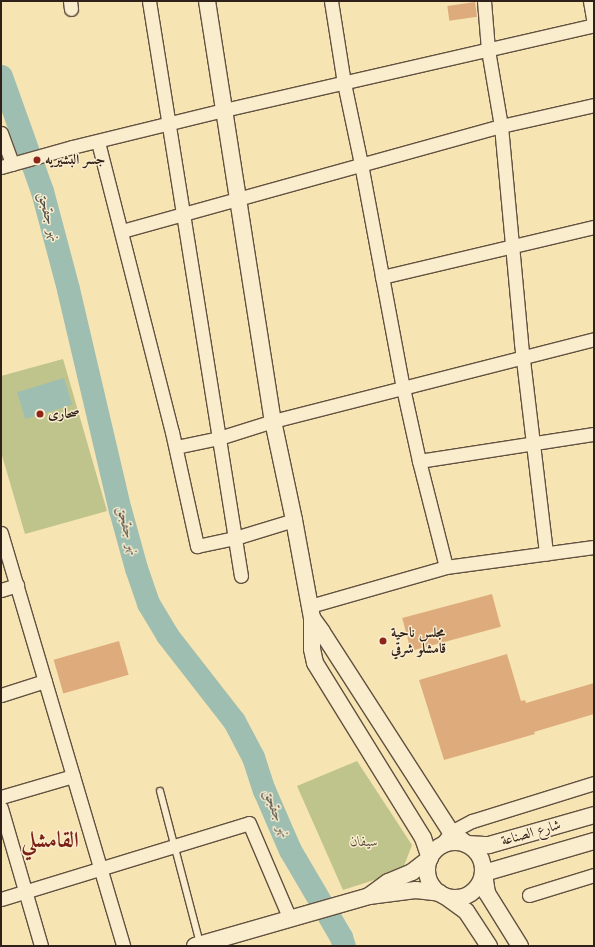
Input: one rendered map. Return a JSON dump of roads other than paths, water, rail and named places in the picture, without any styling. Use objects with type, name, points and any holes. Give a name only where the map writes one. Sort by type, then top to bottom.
[{"type":"street","points":[[149,1],[241,576]]},
{"type":"street","points":[[207,1],[273,421],[294,520],[311,612],[312,649],[315,663],[424,838],[430,858]]},
{"type":"street","points":[[331,1],[344,83],[362,164],[403,388],[419,461],[446,567]]},
{"type":"street","points":[[484,1],[488,50],[501,126],[532,444],[546,554]]},
{"type":"street","points":[[1,133],[6,165],[72,147],[98,142],[224,110],[488,50],[594,24],[590,1]]},
{"type":"street","points":[[122,231],[501,126],[594,105]]},
{"type":"street","points":[[98,142],[122,231],[129,268],[176,447],[197,546],[235,538],[294,520]]},
{"type":"street","points":[[382,277],[594,227]]},
{"type":"street","points":[[176,447],[219,438],[273,421],[594,339]]},
{"type":"street","points":[[419,461],[594,434]]},
{"type":"street","points":[[1,533],[123,946]]},
{"type":"street","points":[[311,612],[446,567],[594,547]]},
{"type":"street","points":[[1,590],[16,585]]},
{"type":"street","points":[[311,612],[322,632],[451,832],[475,849],[480,856],[487,893],[520,946]]},
{"type":"street","points":[[1,694],[45,681]]},
{"type":"street","points":[[1,797],[73,776]]},
{"type":"street","points":[[489,946],[466,911],[442,894],[429,880],[427,871],[430,858],[434,851],[441,845],[451,832],[472,821],[594,783]]},
{"type":"street","points":[[1,808],[41,946]]},
{"type":"street","name":"شارع الصناعة","points":[[467,844],[489,845],[594,815]]},
{"type":"street","points":[[1,899],[249,823],[295,918]]},
{"type":"street","points":[[441,845],[454,841],[467,844]]},
{"type":"street","points":[[484,873],[594,841]]},
{"type":"street","points":[[369,896],[388,882],[412,872],[430,858]]},
{"type":"street","points":[[202,945],[369,896],[416,890],[457,898],[470,894],[479,885],[484,873]]},
{"type":"street","points":[[529,895],[594,875]]},
{"type":"lane","points":[[160,791],[202,945]]},
{"type":"waterway","name":"نهر جقجق","points":[[1,76],[42,191],[68,289],[120,510],[136,568],[148,603],[167,635],[234,721],[253,757],[264,790],[290,850],[341,937],[344,946]]},
{"type":"place","name":"جسر البشيريه","points":[[37,160]]},
{"type":"place","name":"صحارى","points":[[40,414]]},
{"type":"place","name":"مجلس ناحية قامشلو شرقي","points":[[383,641]]},
{"type":"district","name":"القامشلي","points":[[50,842]]},
{"type":"park label","name":"سيفان","points":[[364,842]]}]
